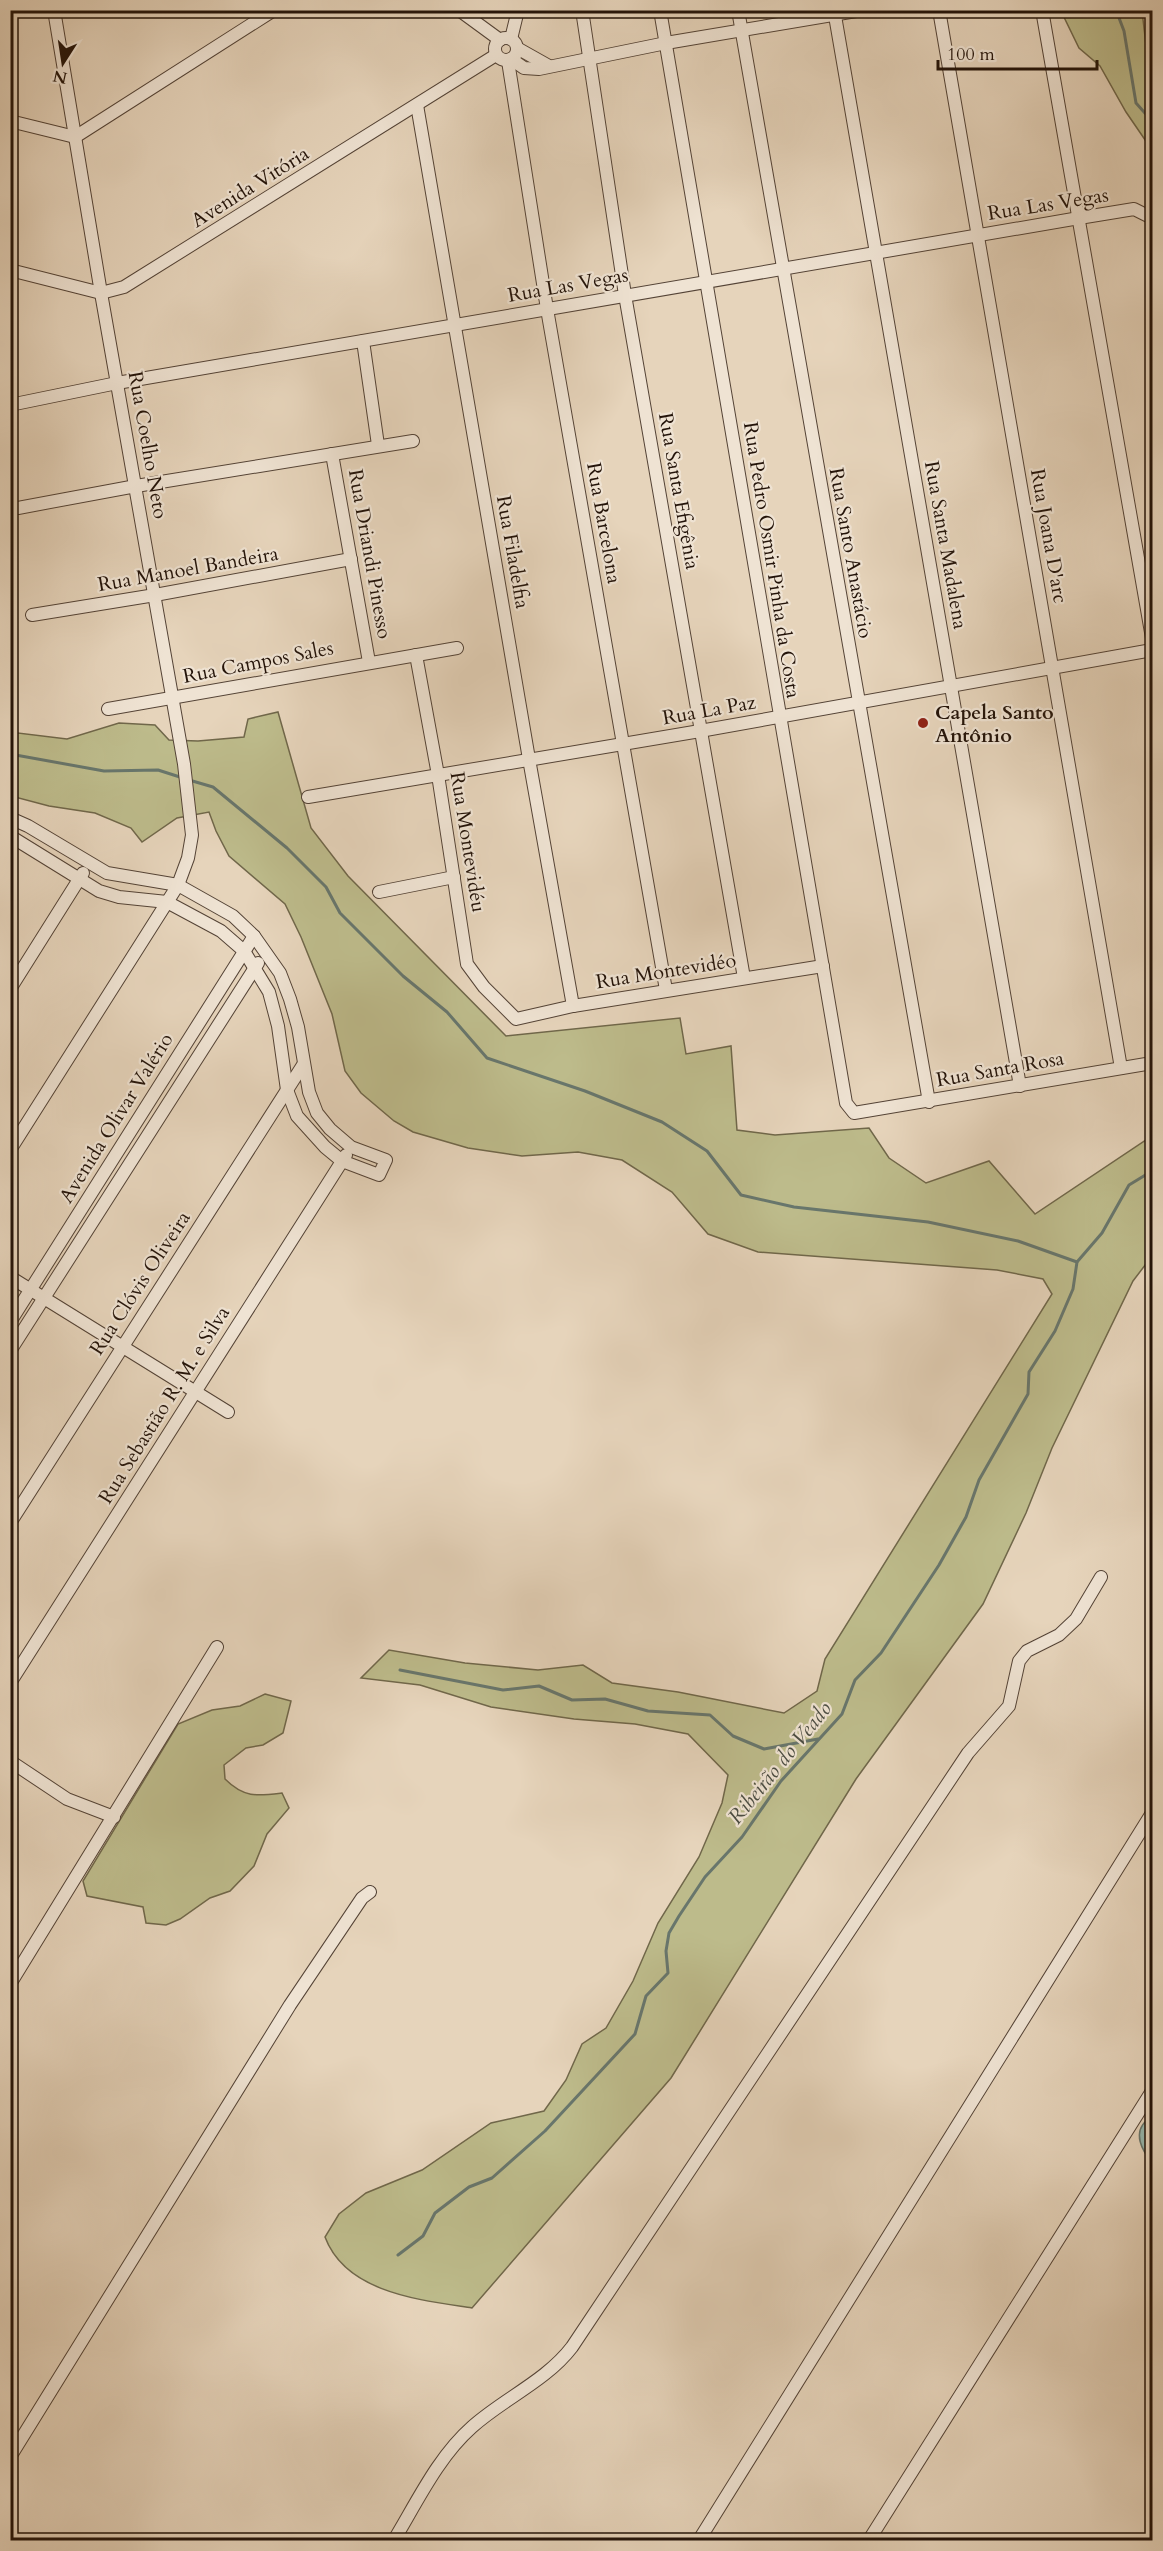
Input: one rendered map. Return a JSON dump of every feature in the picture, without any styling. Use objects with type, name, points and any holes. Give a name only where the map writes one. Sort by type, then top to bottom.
[{"type":"street","name":"Rua Coelho Neto","points":[[10,1150],[178,885],[188,858],[192,835],[184,764],[54,10]]},
{"type":"street","points":[[10,121],[75,137],[274,10]]},
{"type":"street","points":[[459,10],[509,50],[549,66],[834,13],[862,10]]},
{"type":"street","points":[[509,50],[518,10]]},
{"type":"street","name":"Rua Santa Efigênia","points":[[582,10],[625,295],[744,978]]},
{"type":"street","name":"Rua Pedro Osmir Pinha da Costa","points":[[660,10],[846,1103],[854,1113]]},
{"type":"street","name":"Rua Santo Anastácio","points":[[738,10],[929,1102]]},
{"type":"street","name":"Rua Joana D'arc","points":[[939,10],[1121,1068]]},
{"type":"street","points":[[1042,10],[1152,638]]},
{"type":"street","name":"Rua Santa Madalena","points":[[834,13],[1020,1086]]},
{"type":"street","name":"Avenida Vitória","points":[[101,293],[124,287],[140,279],[496,55],[502,60],[509,50]]},
{"type":"street","name":"Rua Barcelona","points":[[509,50],[547,309],[666,990]]},
{"type":"street","name":"Rua Filadelfia","points":[[417,105],[573,1005]]},
{"type":"street","name":"Rua Las Vegas","points":[[10,405],[117,383],[1079,218],[1134,209],[1152,218]]},
{"type":"street","points":[[10,270],[101,293]]},
{"type":"street","points":[[363,341],[378,445]]},
{"type":"street","points":[[18,508],[136,486],[413,441]]},
{"type":"street","name":"Rua Driandi Pinesso","points":[[332,454],[369,662]]},
{"type":"street","name":"Rua Manoel Bandeira","points":[[32,615],[351,559]]},
{"type":"street","name":"Rua Campos Sales","points":[[108,709],[456,648]]},
{"type":"street","name":"Rua La Paz","points":[[308,797],[858,704],[1152,650]]},
{"type":"street","name":"Rua Montevidéu","points":[[416,655],[438,775],[467,964],[484,987],[516,1019]]},
{"type":"street","points":[[10,836],[80,878],[92,888],[109,895],[167,902],[221,931],[244,951],[269,992],[278,1026],[287,1090],[297,1116],[325,1148],[342,1161],[379,1175],[386,1160],[351,1147],[330,1129],[317,1113],[309,1092],[293,1009],[280,973],[254,936],[225,912],[178,885],[114,876],[12,821]]},
{"type":"street","points":[[10,988],[89,864]]},
{"type":"street","points":[[380,892],[454,877]]},
{"type":"street","name":"Avenida Olivar Valério","points":[[10,1322],[254,936]]},
{"type":"street","points":[[10,1351],[266,951]]},
{"type":"street","name":"Rua Montevidéo","points":[[516,1019],[573,1005],[823,966]]},
{"type":"street","name":"Rua Santa Rosa","points":[[854,1113],[1152,1063]]},
{"type":"street","name":"Rua Clóvis Oliveira","points":[[10,1522],[303,1065]]},
{"type":"street","name":"Rua Sebastião R. M. e Silva","points":[[10,1683],[351,1147]]},
{"type":"street","points":[[10,1277],[228,1412]]},
{"type":"street","points":[[394,2541],[429,2482],[464,2435],[550,2370],[572,2347],[968,1753],[1009,1706],[1019,1661],[1027,1651],[1059,1635],[1076,1619],[1101,1577]]},
{"type":"street","points":[[10,1984],[217,1647]]},
{"type":"street","points":[[14,1764],[67,1799],[114,1817]]},
{"type":"street","points":[[699,2541],[1152,1813]]},
{"type":"street","points":[[10,2457],[290,2004],[362,1898],[370,1892]]},
{"type":"street","points":[[869,2541],[1152,2091]]},
{"type":"shaded area","points":[[1061,11],[1142,11],[1146,45],[1152,53],[1152,150],[1126,112],[1100,66],[1079,48]]},
{"type":"shaded area","points":[[278,712],[311,828],[348,876],[506,1036],[680,1018],[686,1054],[731,1046],[737,1130],[775,1135],[869,1128],[889,1158],[926,1183],[989,1161],[1035,1214],[1152,1136],[1152,1256],[1133,1281],[1052,1448],[1026,1513],[983,1604],[856,1779],[671,2078],[472,2308],[408,2297],[367,2282],[350,2271],[335,2256],[325,2237],[339,2214],[366,2193],[422,2170],[491,2123],[544,2111],[566,2080],[582,2044],[606,2028],[633,1981],[658,1923],[699,1857],[722,1803],[728,1775],[688,1734],[635,1724],[574,1719],[491,1707],[420,1685],[361,1678],[389,1650],[465,1663],[538,1670],[583,1665],[612,1683],[678,1692],[784,1713],[817,1691],[825,1659],[1052,1294],[1043,1279],[997,1270],[758,1252],[708,1234],[672,1192],[622,1160],[578,1152],[522,1156],[468,1148],[413,1132],[394,1121],[361,1093],[345,1071],[332,1014],[285,904],[229,856],[209,812],[177,818],[142,842],[131,828],[95,813],[49,806],[11,796],[10,732],[67,739],[119,723],[155,725],[169,740],[198,741],[244,737],[248,719]]},
{"type":"shaded area","points":[[265,1694],[291,1701],[283,1733],[263,1745],[246,1748],[224,1765],[225,1779],[238,1790],[258,1795],[282,1793],[289,1808],[267,1834],[254,1866],[230,1891],[210,1898],[180,1919],[166,1925],[146,1923],[143,1907],[87,1896],[83,1881],[178,1724],[212,1710],[240,1706]]},
{"type":"water","points":[[1147,2120],[1152,2120],[1152,2163],[1142,2147],[1139,2136],[1142,2125]]},
{"type":"waterway","points":[[1116,10],[1124,31],[1136,103],[1152,121]]},
{"type":"waterway","points":[[10,754],[104,771],[158,770],[183,778]]},
{"type":"waterway","points":[[189,780],[213,787],[287,848],[326,887],[340,913],[403,976],[447,1012],[487,1058],[585,1091],[662,1122],[707,1151],[741,1195],[794,1207],[928,1222],[1018,1241],[1077,1262]]},
{"type":"waterway","name":"Ribeirão do Veado","points":[[398,2255],[423,2236],[435,2213],[469,2187],[492,2178],[545,2131],[635,2034],[646,1996],[668,1973],[666,1951],[669,1933],[679,1916],[705,1877],[742,1837],[781,1781],[842,1714],[855,1680],[881,1653],[939,1565],[966,1517],[979,1480],[1028,1394],[1029,1372],[1055,1331],[1073,1289],[1077,1262],[1102,1233],[1129,1185],[1152,1171]]},
{"type":"waterway","points":[[400,1670],[503,1690],[539,1686],[572,1700],[605,1699],[648,1711],[710,1715],[733,1736],[764,1749],[818,1739]]},
{"type":"place","name":"Capela Santo Antônio","points":[[923,723]]}]
